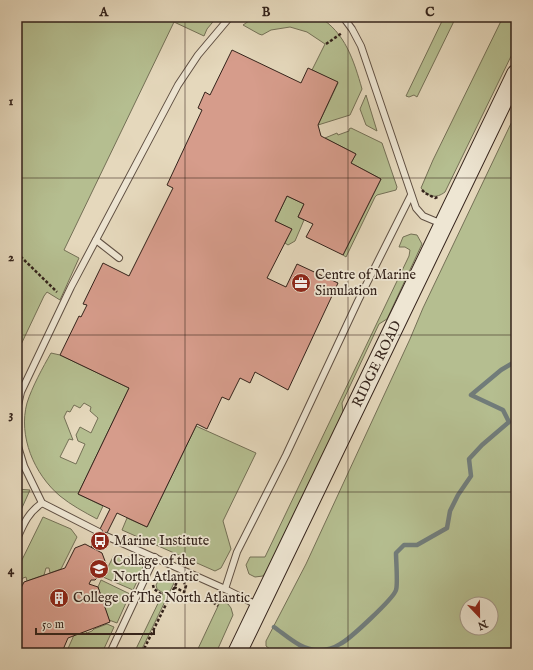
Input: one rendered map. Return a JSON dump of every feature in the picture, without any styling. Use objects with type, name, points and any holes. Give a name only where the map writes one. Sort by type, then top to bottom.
[{"type":"street","name":"RIDGE ROAD","points":[[237,653],[516,74]]},
{"type":"lane","points":[[17,410],[22,392],[65,300],[178,85],[198,55],[230,17]]},
{"type":"lane","points":[[343,17],[352,29],[361,46],[416,208],[423,216],[444,225]]},
{"type":"lane","points":[[225,589],[237,552],[286,454],[358,301],[411,195]]},
{"type":"lane","points":[[96,240],[119,258]]},
{"type":"lane","points":[[17,443],[24,466],[42,503],[99,532]]},
{"type":"lane","points":[[17,539],[30,513],[42,503]]},
{"type":"lane","points":[[106,536],[225,589],[260,607]]},
{"type":"lane","points":[[110,653],[154,557]]},
{"type":"path","points":[[326,44],[342,33]]},
{"type":"path","points":[[17,253],[65,300]]},
{"type":"path","points":[[156,580],[153,585],[154,589],[162,595]]},
{"type":"path","points":[[142,653],[174,587],[178,580],[186,586],[184,592],[174,587]]},
{"type":"path","points":[[217,595],[212,597],[211,600],[218,606]]},
{"type":"green space","points":[[17,17],[217,17],[207,29],[204,36],[174,22],[64,250],[79,258],[60,300],[47,292],[17,353]]},
{"type":"green space","points":[[255,17],[319,17],[336,31],[352,58],[362,89],[350,115],[318,125],[338,83],[312,70],[325,44],[307,32],[290,27],[271,30],[262,35],[243,25]]},
{"type":"green space","points":[[444,17],[456,17],[417,97],[414,95],[409,97],[406,96]]},
{"type":"green space","points":[[503,17],[516,17],[516,46],[445,192],[438,196],[429,195],[421,188],[433,160]]},
{"type":"green space","points":[[366,95],[377,131],[366,125],[360,109]]},
{"type":"green space","points":[[516,113],[516,653],[275,653],[266,646],[266,641],[306,564],[423,308]]},
{"type":"green space","points":[[351,128],[382,143],[397,187],[396,190],[377,195],[375,197],[346,257],[343,255],[381,179],[351,163],[356,154],[325,138],[337,133],[338,135],[349,131]]},
{"type":"green space","points":[[287,196],[304,204],[298,217],[304,220],[295,241],[288,245],[285,243],[291,229],[275,221]]},
{"type":"green space","points":[[411,234],[417,235],[422,244],[387,319],[379,324],[342,403],[342,418],[268,569],[263,576],[255,577],[249,574],[246,565],[250,557],[265,557],[409,256],[410,250],[405,247],[399,247],[403,237]]},
{"type":"green space","points":[[51,353],[60,355],[129,388],[78,494],[103,506],[97,519],[60,496],[43,477],[30,454],[25,428],[27,403]],"holes":[[[84,403],[91,407],[90,411],[98,418],[91,433],[80,427],[76,435],[78,441],[85,444],[76,464],[60,457],[69,439],[73,440],[64,417],[67,411],[70,412],[74,405],[80,408]]]},
{"type":"green space","points":[[196,426],[256,453],[223,521],[231,549],[221,568],[215,571],[122,530],[127,518],[147,527]]},
{"type":"green space","points":[[17,489],[30,490],[17,519]]},
{"type":"green space","points":[[43,517],[71,529],[77,537],[61,569],[50,573],[49,568],[46,568],[44,575],[27,581],[26,577],[23,578],[21,581],[21,587],[17,585],[17,570]]},
{"type":"green space","points":[[114,555],[122,558],[129,557],[142,564],[143,569],[133,590],[103,577]]},
{"type":"green space","points":[[164,575],[174,583],[140,653],[134,653],[163,593],[157,589],[156,585],[161,576]]},
{"type":"green space","points":[[101,580],[130,594],[117,623],[109,620],[104,606],[106,603],[105,600],[102,599],[98,587]]},
{"type":"green space","points":[[214,599],[218,599],[228,604],[233,615],[216,653],[196,653],[219,604],[213,601]]},
{"type":"green space","points":[[107,624],[114,627],[102,653],[66,653],[74,635],[85,631],[87,633]]},
{"type":"building","points":[[232,50],[301,83],[308,68],[338,82],[318,125],[321,136],[356,154],[351,163],[381,179],[343,255],[306,237],[313,224],[298,217],[304,204],[287,196],[275,221],[292,229],[267,278],[286,287],[297,264],[338,283],[288,390],[255,372],[250,383],[240,378],[229,400],[222,397],[207,429],[197,424],[147,527],[117,513],[98,551],[91,547],[110,509],[78,494],[129,388],[60,355],[79,316],[81,317],[87,305],[83,304],[103,263],[129,276],[173,188],[167,185],[202,110],[198,108],[205,92],[210,95]]},
{"type":"building","name":"College of The North Atlantic","points":[[85,544],[102,553],[105,561],[101,569],[97,567],[95,572],[97,573],[98,577],[95,580],[91,580],[89,584],[98,587],[110,622],[68,638],[62,652],[57,649],[56,653],[17,653],[17,596],[24,582],[65,568],[75,548]]},
{"type":"waterway","points":[[274,627],[301,646],[313,650],[327,649],[335,647],[345,641],[388,601],[397,587],[396,553],[404,545],[417,545],[447,528],[450,511],[458,495],[471,476],[469,459],[482,445],[509,422],[503,410],[471,395],[501,370],[516,361]]},
{"type":"place","name":"Centre of Marine Simulation","points":[[301,283]]},
{"type":"place","name":"Marine Institute","points":[[100,541]]},
{"type":"place","name":"Collage of the North Atlantic","points":[[99,569]]},
{"type":"place","name":"College of The North Atlantic","points":[[59,598]]}]
